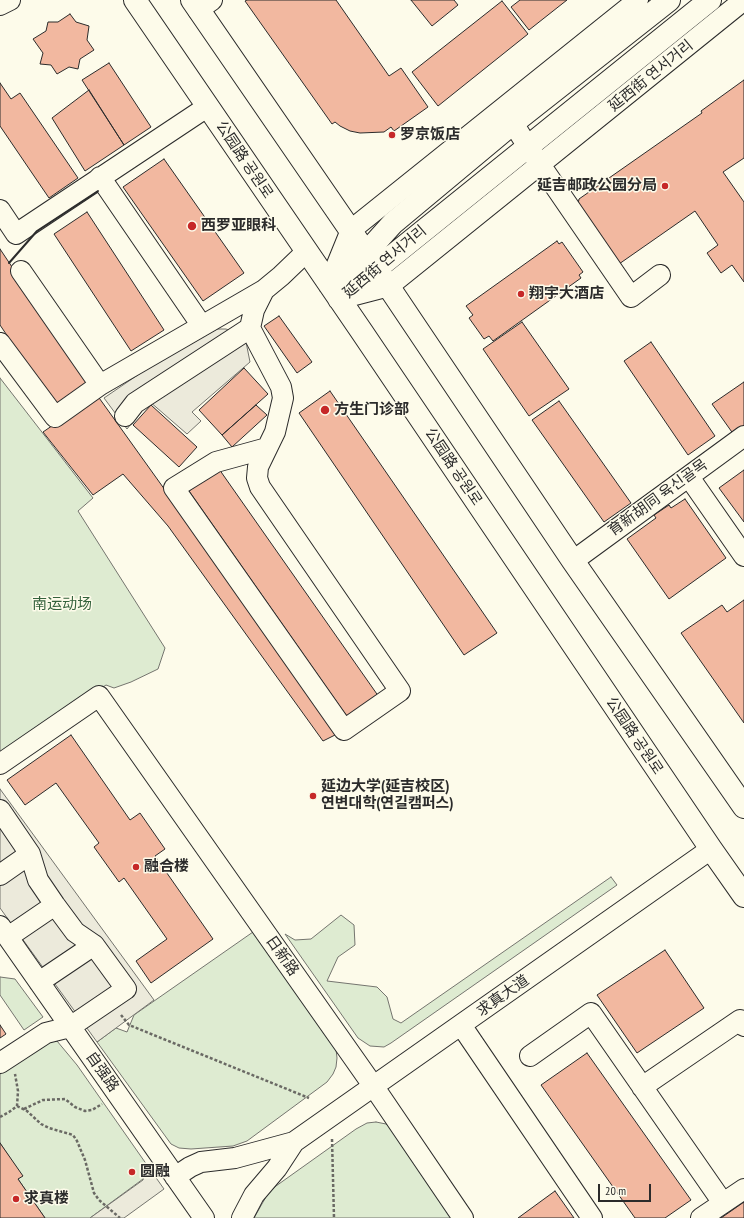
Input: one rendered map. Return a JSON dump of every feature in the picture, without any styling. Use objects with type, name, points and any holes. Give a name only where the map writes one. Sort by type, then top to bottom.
[{"type":"main road","name":"公园路 공원로","points":[[135,0],[334,291],[711,850],[744,896]]},
{"type":"main road","name":"延西街 연서거리","points":[[372,260],[393,223],[513,123],[669,0]]},
{"type":"main road","name":"延西街 연서거리","points":[[334,291],[372,260],[528,147],[710,0]]},
{"type":"main road","points":[[201,3],[573,561],[741,796]]},
{"type":"street","points":[[0,5],[10,0]]},
{"type":"street","name":"延西街 연서거리","points":[[638,0],[351,230],[334,291],[389,286],[744,0]]},
{"type":"street","points":[[0,210],[16,234],[207,106]]},
{"type":"street","points":[[513,123],[631,297],[660,275]]},
{"type":"street","points":[[100,177],[202,326]]},
{"type":"street","points":[[0,343],[55,417],[100,386],[264,290],[306,252]]},
{"type":"street","points":[[21,271],[100,386]]},
{"type":"street","points":[[264,290],[254,310],[250,328],[282,387],[283,398],[275,432],[258,467],[257,478],[260,487],[400,691],[344,730],[174,488],[216,462],[267,448]]},
{"type":"street","points":[[125,416],[135,403],[250,328]]},
{"type":"street","name":"育新胡同 육신골목","points":[[573,561],[744,436]]},
{"type":"street","points":[[689,476],[744,556]]},
{"type":"street","name":"日新路","points":[[0,764],[99,696],[374,1087],[463,1218]]},
{"type":"street","points":[[0,810],[30,854],[38,880],[55,905],[75,932],[94,945],[126,989],[70,1027],[46,1033],[6,1060]]},
{"type":"street","name":"求真大道","points":[[294,1142],[711,850]]},
{"type":"street","points":[[0,875],[30,854]]},
{"type":"street","points":[[4,932],[55,905]]},
{"type":"street","name":"自强路","points":[[4,932],[204,1218]]},
{"type":"street","points":[[39,982],[94,945]]},
{"type":"street","points":[[530,1056],[591,1013],[723,1203]]},
{"type":"street","points":[[642,1087],[740,1020],[744,1026]]},
{"type":"street","points":[[461,1025],[592,1218]]},
{"type":"street","points":[[175,1177],[201,1162],[235,1158],[294,1142]]},
{"type":"street","points":[[242,1218],[254,1195],[277,1168],[294,1142]]},
{"type":"street","points":[[701,1218],[744,1189]]},
{"type":"path","points":[[110,1000],[129,1025],[309,1098]]},
{"type":"path","points":[[6,1060],[17,1079],[17,1106]]},
{"type":"path","points":[[24,1109],[43,1100],[65,1099],[76,1107],[85,1111],[92,1110],[106,1102]]},
{"type":"path","points":[[17,1106],[24,1109],[41,1124],[48,1128],[72,1135],[77,1141],[85,1160],[94,1193],[99,1200],[120,1218]]},
{"type":"path","points":[[0,1117],[17,1106]]},
{"type":"path","points":[[331,1116],[334,1218]]},
{"type":"green space","name":"南运动场","points":[[0,378],[93,498],[78,511],[165,648],[158,669],[131,682],[114,688],[106,685],[0,756]]},
{"type":"green space","points":[[611,877],[617,885],[384,1047],[370,1046],[358,1038],[285,934],[295,940],[311,939],[341,915],[354,925],[355,945],[338,957],[327,981],[377,987],[387,997],[393,1019],[401,1023]]},
{"type":"green space","points":[[253,932],[336,1049],[336,1067],[327,1082],[247,1141],[233,1146],[191,1149],[179,1148],[171,1144],[97,1042],[116,1028],[127,1032],[134,1015]]},
{"type":"green space","points":[[0,977],[15,979],[43,1017],[24,1030],[0,995]]},
{"type":"green space","points":[[57,1041],[77,1065],[147,1165],[143,1179],[90,1218],[45,1218],[18,1179],[22,1176],[0,1143],[0,1074],[40,1047],[50,1042]]},
{"type":"green space","points":[[376,1122],[386,1124],[395,1132],[453,1218],[254,1218],[267,1195],[276,1186],[356,1129],[367,1123]]},
{"type":"shaded area","points":[[217,329],[226,329],[245,337],[250,362],[192,412],[201,421],[187,434],[149,401],[127,429],[104,398],[145,370]]},
{"type":"shaded area","points":[[0,789],[154,1000],[97,1042],[0,908]]},
{"type":"shaded area","points":[[147,1165],[164,1189],[124,1218],[90,1218],[143,1180]]},
{"type":"building","points":[[336,0],[389,76],[401,68],[428,107],[394,131],[391,127],[384,132],[360,133],[350,131],[335,122],[332,124],[245,1]]},
{"type":"building","points":[[411,0],[454,0],[458,5],[432,26]]},
{"type":"building","points":[[520,0],[567,0],[529,30],[511,7]]},
{"type":"building","points":[[502,1],[528,34],[438,106],[412,72]]},
{"type":"building","points":[[70,14],[76,22],[89,26],[87,40],[94,50],[80,59],[78,69],[69,67],[57,74],[51,65],[40,64],[43,53],[33,39],[46,31],[48,22],[58,22]]},
{"type":"building","points":[[109,63],[151,127],[124,145],[82,80]]},
{"type":"building","name":"延吉邮政公园分局","points":[[744,80],[744,158],[723,172],[744,202],[744,282],[732,265],[721,273],[707,253],[718,245],[695,211],[619,264],[577,209],[579,199],[702,113],[701,111]]},
{"type":"building","points":[[0,83],[11,99],[20,93],[78,178],[49,198],[0,126]]},
{"type":"building","points":[[89,90],[124,145],[85,171],[52,118]]},
{"type":"building","points":[[164,159],[244,273],[203,301],[123,187]]},
{"type":"building","points":[[87,212],[164,330],[131,351],[54,234]]},
{"type":"building","points":[[557,241],[559,244],[562,242],[583,272],[579,275],[581,278],[493,341],[489,336],[484,339],[469,318],[473,315],[466,306]]},
{"type":"building","points":[[0,249],[93,388],[58,411],[0,325]]},
{"type":"building","points":[[279,316],[312,362],[297,373],[264,326]]},
{"type":"building","points":[[522,322],[569,389],[529,416],[483,349]]},
{"type":"building","points":[[651,342],[715,436],[688,455],[624,361]]},
{"type":"building","points":[[244,368],[268,394],[222,435],[199,410]]},
{"type":"building","points":[[744,382],[744,427],[734,435],[712,404]]},
{"type":"building","points":[[330,391],[497,633],[464,655],[299,413]]},
{"type":"building","points":[[97,395],[339,733],[323,741],[168,526],[123,474],[93,495],[43,432]]},
{"type":"building","points":[[559,401],[631,503],[604,522],[532,420]]},
{"type":"building","points":[[151,405],[197,447],[179,467],[133,425]]},
{"type":"building","points":[[256,405],[267,415],[232,447],[222,435]]},
{"type":"building","points":[[219,469],[379,697],[348,718],[189,491]]},
{"type":"building","points":[[744,470],[744,522],[719,488]]},
{"type":"building","points":[[685,499],[726,558],[669,599],[627,539],[656,518],[654,515],[669,505],[671,508]]},
{"type":"building","points":[[744,600],[744,723],[681,633],[722,605],[727,612]]},
{"type":"building","name":"融合楼","points":[[71,735],[130,820],[140,813],[165,849],[155,856],[213,939],[151,983],[136,961],[167,939],[124,878],[119,882],[94,847],[99,843],[56,783],[25,805],[7,780]]},
{"type":"building","points":[[665,950],[704,1008],[637,1053],[597,995]]},
{"type":"building","points":[[0,1025],[6,1034],[0,1038]]},
{"type":"building","points":[[587,1053],[691,1200],[665,1218],[635,1218],[541,1085]]},
{"type":"building","name":"求真楼","points":[[0,1143],[23,1176],[18,1179],[45,1218],[0,1218]]},
{"type":"building","points":[[555,1191],[574,1218],[518,1218]]},
{"type":"building","points":[[744,1202],[744,1218],[721,1218]]},
{"type":"wall","points":[[9,263],[37,231],[98,191]]},
{"type":"place","name":"罗京饭店","points":[[392,135]]},
{"type":"place","name":"延吉邮政公园分局","points":[[665,186]]},
{"type":"place","name":"西罗亚眼科","points":[[192,226]]},
{"type":"place","name":"翔宇大酒店","points":[[521,294]]},
{"type":"place","name":"方生门诊部","points":[[325,410]]},
{"type":"place","name":"延边大学(延吉校区) 연변대학(연길캠퍼스)","points":[[313,796]]},
{"type":"place","name":"融合楼","points":[[136,867]]},
{"type":"place","name":"圆融","points":[[132,1172]]},
{"type":"place","name":"求真楼","points":[[16,1199]]}]
